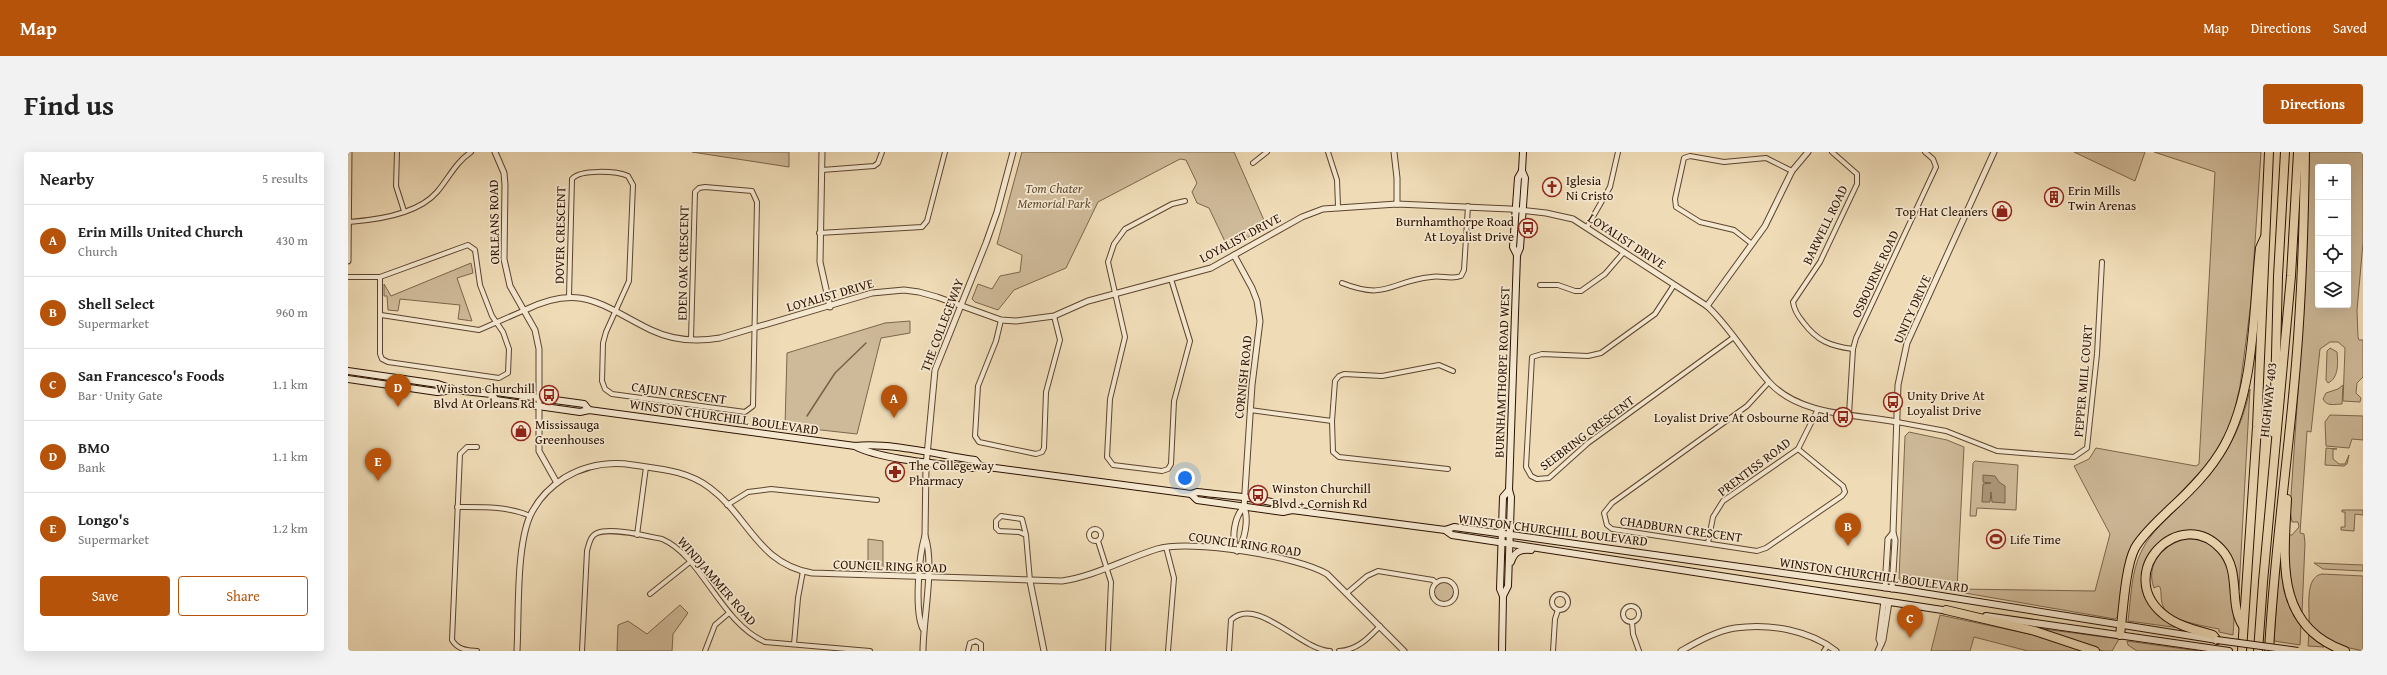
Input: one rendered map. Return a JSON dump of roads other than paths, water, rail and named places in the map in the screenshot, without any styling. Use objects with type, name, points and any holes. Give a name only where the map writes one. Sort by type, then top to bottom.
[{"type":"highway","name":"HIGHWAY 403","points":[[2242,651],[2267,233],[2269,152]]},
{"type":"highway","points":[[2275,442],[2273,422],[2285,152]]},
{"type":"highway","name":"HIGHWAY 403","points":[[2258,651],[2275,442],[2279,421],[2291,283],[2298,152]]},
{"type":"highway","points":[[2269,651],[2286,444],[2300,309],[2305,152]]},
{"type":"highway","points":[[2120,635],[2130,564],[2135,548],[2146,532],[2210,468],[2224,447],[2235,423],[2243,396],[2248,361],[2260,248],[2267,233]]},
{"type":"highway","points":[[2286,444],[2288,472],[2284,574],[2288,593],[2296,611],[2311,631],[2323,641],[2344,651]]},
{"type":"highway","points":[[2217,640],[2213,635],[2171,619],[2158,609],[2150,599],[2146,583],[2148,565],[2156,550],[2167,540],[2180,536],[2194,535],[2208,539],[2221,549],[2230,561],[2234,574],[2238,617],[2243,626]]},
{"type":"highway","points":[[1946,610],[2041,633],[2095,651]]},
{"type":"main road","name":"BURNHAMTHORPE ROAD WEST","points":[[1503,596],[1508,586],[1510,543],[1511,497],[1509,490],[1517,254],[1520,248],[1524,210],[1525,178],[1522,171],[1523,152]]},
{"type":"main road","name":"BURNHAMTHORPE ROAD WEST","points":[[1517,254],[1514,247],[1516,210],[1518,178],[1522,171]]},
{"type":"main road","name":"WINSTON CHURCHILL BOULEVARD","points":[[348,371],[438,384],[455,390]]},
{"type":"main road","name":"WINSTON CHURCHILL BOULEVARD","points":[[348,379],[437,392],[455,390],[491,394],[496,392],[584,404],[589,410]]},
{"type":"main road","name":"WINSTON CHURCHILL BOULEVARD","points":[[491,394],[496,400],[580,412],[589,410],[855,446],[866,445],[975,460],[980,466]]},
{"type":"main road","name":"WINSTON CHURCHILL BOULEVARD","points":[[855,446],[866,452],[973,468],[980,466],[1191,494],[1197,492],[1244,498],[1285,505],[1292,510]]},
{"type":"main road","name":"BURNHAMTHORPE ROAD WEST","points":[[1502,651],[1503,596],[1500,589],[1503,497],[1509,490]]},
{"type":"main road","name":"WINSTON CHURCHILL BOULEVARD","points":[[1191,494],[1196,500],[1244,507],[1283,512],[1292,510],[1445,530],[1454,527],[1888,588],[2121,626],[2298,651]]},
{"type":"main road","name":"WINSTON CHURCHILL BOULEVARD","points":[[1445,530],[1452,535],[1557,550],[1663,569],[2229,651]]},
{"type":"main road","points":[[1508,586],[1511,563],[1515,553],[1523,549],[1554,554],[1557,550]]},
{"type":"main road","points":[[1887,602],[1888,588]]},
{"type":"street","points":[[348,261],[349,152]]},
{"type":"street","points":[[397,152],[396,186],[404,211]]},
{"type":"street","points":[[349,222],[375,221],[424,204],[431,199],[443,185],[452,169],[470,152]]},
{"type":"street","name":"ORLEANS ROAD","points":[[495,152],[504,173],[504,259],[510,286],[535,330],[539,349],[539,452],[557,483]]},
{"type":"street","points":[[822,152],[819,233],[820,262],[830,307]]},
{"type":"street","points":[[822,170],[874,166],[878,163],[882,152]]},
{"type":"street","points":[[819,233],[922,227],[927,221],[945,152]]},
{"type":"street","name":"THE COLLEGEWAY","points":[[923,629],[919,620],[920,578],[922,547],[925,536],[926,461],[935,370],[997,212],[1013,152]]},
{"type":"street","points":[[1253,163],[1267,152]]},
{"type":"street","points":[[1328,152],[1337,180],[1338,206]]},
{"type":"street","points":[[1394,152],[1397,178],[1397,204]]},
{"type":"street","points":[[1587,228],[1610,187],[1618,152]]},
{"type":"street","points":[[1707,306],[1765,226],[1792,171],[1808,152]]},
{"type":"street","name":"BARWELL ROAD","points":[[1832,152],[1857,174],[1857,184],[1820,262],[1793,302],[1797,314],[1818,340],[1832,347],[1853,349]]},
{"type":"street","name":"OSBOURNE ROAD","points":[[1849,414],[1853,349],[1859,332],[1936,167],[1933,159],[1924,152]]},
{"type":"street","name":"UNITY DRIVE","points":[[1888,588],[1895,540],[1893,533],[1899,375],[1907,343],[1994,152]]},
{"type":"street","points":[[1752,244],[1734,230],[1700,222],[1676,207],[1675,199],[1684,158],[1690,156],[1724,162],[1766,158],[1792,171]]},
{"type":"street","name":"DOVER CRESCENT","points":[[569,296],[572,179],[575,176],[586,172],[624,174],[632,180],[633,185],[629,281],[618,310]]},
{"type":"street","name":"EDEN OAK CRESCENT","points":[[691,339],[694,199],[695,192],[699,188],[752,191],[757,202],[754,328]]},
{"type":"street","points":[[1171,279],[1190,341],[1174,401],[1171,464],[1168,469],[1162,471],[1112,465],[1106,457],[1110,399],[1125,336],[1114,294],[1108,262],[1119,234],[1172,204],[1185,201]]},
{"type":"street","name":"LOYALIST DRIVE","points":[[525,310],[535,305],[569,296],[596,301],[618,310],[652,330],[678,339],[720,338],[830,307],[872,293],[904,290],[937,297],[1000,320],[1016,320],[1054,316],[1088,301],[1204,271],[1302,217],[1323,209],[1338,206],[1397,204],[1468,206],[1524,210],[1565,217],[1587,228],[1707,306],[1734,337],[1769,382],[1792,399],[1818,409],[1897,422]]},
{"type":"street","points":[[1342,283],[1357,289],[1378,292],[1420,278],[1433,276],[1456,278],[1461,276],[1464,270],[1468,206]]},
{"type":"street","points":[[348,277],[380,278],[470,245],[475,250],[480,285],[509,349],[508,373],[499,378],[388,362],[382,359],[380,354],[380,278]]},
{"type":"street","points":[[1540,285],[1558,285],[1575,291],[1587,288],[1608,271],[1624,252]]},
{"type":"street","name":"CORNISH ROAD","points":[[1234,255],[1252,288],[1260,311],[1250,410],[1244,498],[1244,507],[1247,514],[1242,544],[1237,551]]},
{"type":"street","name":"PEPPER MILL COURT","points":[[1897,422],[1946,431],[1997,451],[2074,457],[2083,453],[2087,448],[2094,381],[2102,262]]},
{"type":"street","name":"SEEBRING CRESCENT","points":[[1674,285],[1655,314],[1605,351],[1596,355],[1542,354],[1532,358],[1526,467],[1531,476],[1537,480],[1549,478],[1588,443],[1734,337]]},
{"type":"street","points":[[381,315],[479,330],[525,310]]},
{"type":"street","name":"CAJUN CRESCENT","points":[[618,310],[606,332],[604,343],[602,381],[605,389],[612,394],[745,412],[753,406],[754,328]]},
{"type":"street","points":[[1000,320],[996,341],[978,386],[975,436],[979,442],[1036,454],[1042,452],[1044,448],[1046,392],[1060,340],[1054,316]]},
{"type":"street","points":[[1448,469],[1339,457],[1333,452],[1332,421],[1335,381],[1339,376],[1344,374],[1382,376],[1440,365],[1453,370]]},
{"type":"street","name":"CHADBURN CRESCENT","points":[[1769,382],[1747,406],[1612,504],[1604,513],[1607,525],[1612,529],[1708,543],[1757,550],[1766,548],[1842,496],[1845,490],[1843,486],[1798,449]]},
{"type":"street","name":"PRENTISS ROAD","points":[[1708,543],[1713,517],[1723,502],[1798,449],[1818,409]]},
{"type":"street","points":[[1250,410],[1332,421]]},
{"type":"street","points":[[477,446],[467,447],[460,454],[452,640],[455,646],[460,649],[478,651]]},
{"type":"street","name":"COUNCIL RING ROAD","points":[[517,651],[522,547],[530,516],[542,498],[557,483],[572,473],[597,465],[615,463],[673,471],[693,477],[710,488],[727,505],[766,551],[784,564],[803,571],[831,576],[1030,581],[1070,580],[1166,547],[1183,545],[1237,551],[1298,561],[1314,566],[1327,574],[1404,651]]},
{"type":"street","points":[[637,535],[646,467]]},
{"type":"street","points":[[727,505],[748,492],[771,489],[877,500]]},
{"type":"street","points":[[457,507],[493,508],[522,512],[530,516]]},
{"type":"street","points":[[1237,551],[1233,544],[1238,513],[1244,507]]},
{"type":"street","points":[[1026,535],[1019,532],[1000,531],[996,528],[996,521],[1001,516],[1022,519],[1026,535],[1030,581],[1044,651]]},
{"type":"street","name":"WINDJAMMER ROAD","points":[[582,651],[587,551],[591,538],[596,533],[606,530],[662,539],[671,542],[690,562],[729,613],[752,636],[765,642],[870,651]]},
{"type":"street","name":"THE COLLEGEWAY","points":[[923,651],[923,629],[926,621],[929,547],[925,536]]},
{"type":"street","points":[[1098,541],[1111,582],[1108,651]]},
{"type":"street","points":[[1166,547],[1174,578],[1168,651]]},
{"type":"street","points":[[650,594],[690,562]]},
{"type":"street","points":[[794,644],[798,598],[803,571]]},
{"type":"street","points":[[1347,593],[1367,576],[1378,571],[1433,580],[1436,583]]},
{"type":"street","points":[[1443,580],[1453,584],[1456,591],[1452,601],[1445,604],[1435,600],[1432,593],[1436,583],[1443,580]]},
{"type":"street","points":[[1878,651],[1881,644],[1879,640],[1887,602]]},
{"type":"street","points":[[1631,606],[1636,607],[1639,612],[1639,617],[1632,622],[1627,621],[1623,615],[1624,610],[1631,606]]},
{"type":"street","points":[[1553,651],[1555,619],[1558,610]]},
{"type":"street","points":[[704,651],[715,625],[729,613]]},
{"type":"street","points":[[1229,651],[1231,620],[1236,615],[1244,613],[1278,624],[1308,645],[1320,650],[1330,651]]},
{"type":"street","points":[[1632,622],[1633,634],[1639,651]]},
{"type":"street","points":[[1339,651],[1349,650],[1359,646],[1380,626]]},
{"type":"street","points":[[1681,651],[1720,632],[1735,628],[1770,627],[1797,632],[1828,645],[1836,651]]},
{"type":"street","points":[[968,651],[970,643],[976,641],[981,644],[981,651]]},
{"type":"street","points":[[1824,651],[1828,645]]},
{"type":"waterway","points":[[807,416],[835,373],[866,343]]},
{"type":"place","name":"Iglesia Ni Cristo","points":[[1552,187]]},
{"type":"place","name":"Erin Mills Twin Arenas","points":[[2054,197]]},
{"type":"place","name":"Top Hat Cleaners","points":[[2002,211]]},
{"type":"place","name":"Burnhamthorpe Road At Loyalist Drive","points":[[1528,228]]},
{"type":"place","name":"Winston Churchill Blvd At Orleans Rd","points":[[549,395]]},
{"type":"place","name":"Unity Drive At Loyalist Drive","points":[[1893,402]]},
{"type":"place","name":"BMO","points":[[398,407]]},
{"type":"place","name":"Loyalist Drive At Osbourne Road","points":[[1843,417]]},
{"type":"place","name":"Erin Mills United Church","points":[[894,418]]},
{"type":"place","name":"Mississauga Greenhouses","points":[[521,431]]},
{"type":"place","name":"The Collegeway Pharmacy","points":[[895,472]]},
{"type":"place","name":"Longo's","points":[[378,481]]},
{"type":"place","name":"Winston Churchill Blvd + Cornish Rd","points":[[1258,495]]},
{"type":"place","name":"Life Time","points":[[1996,539]]},
{"type":"place","name":"Shell Select","points":[[1848,546]]},
{"type":"place","name":"San Francesco's Foods","points":[[1910,638]]},
{"type":"park label","name":"Tom Chater Memorial Park","points":[[1054,196]]}]
